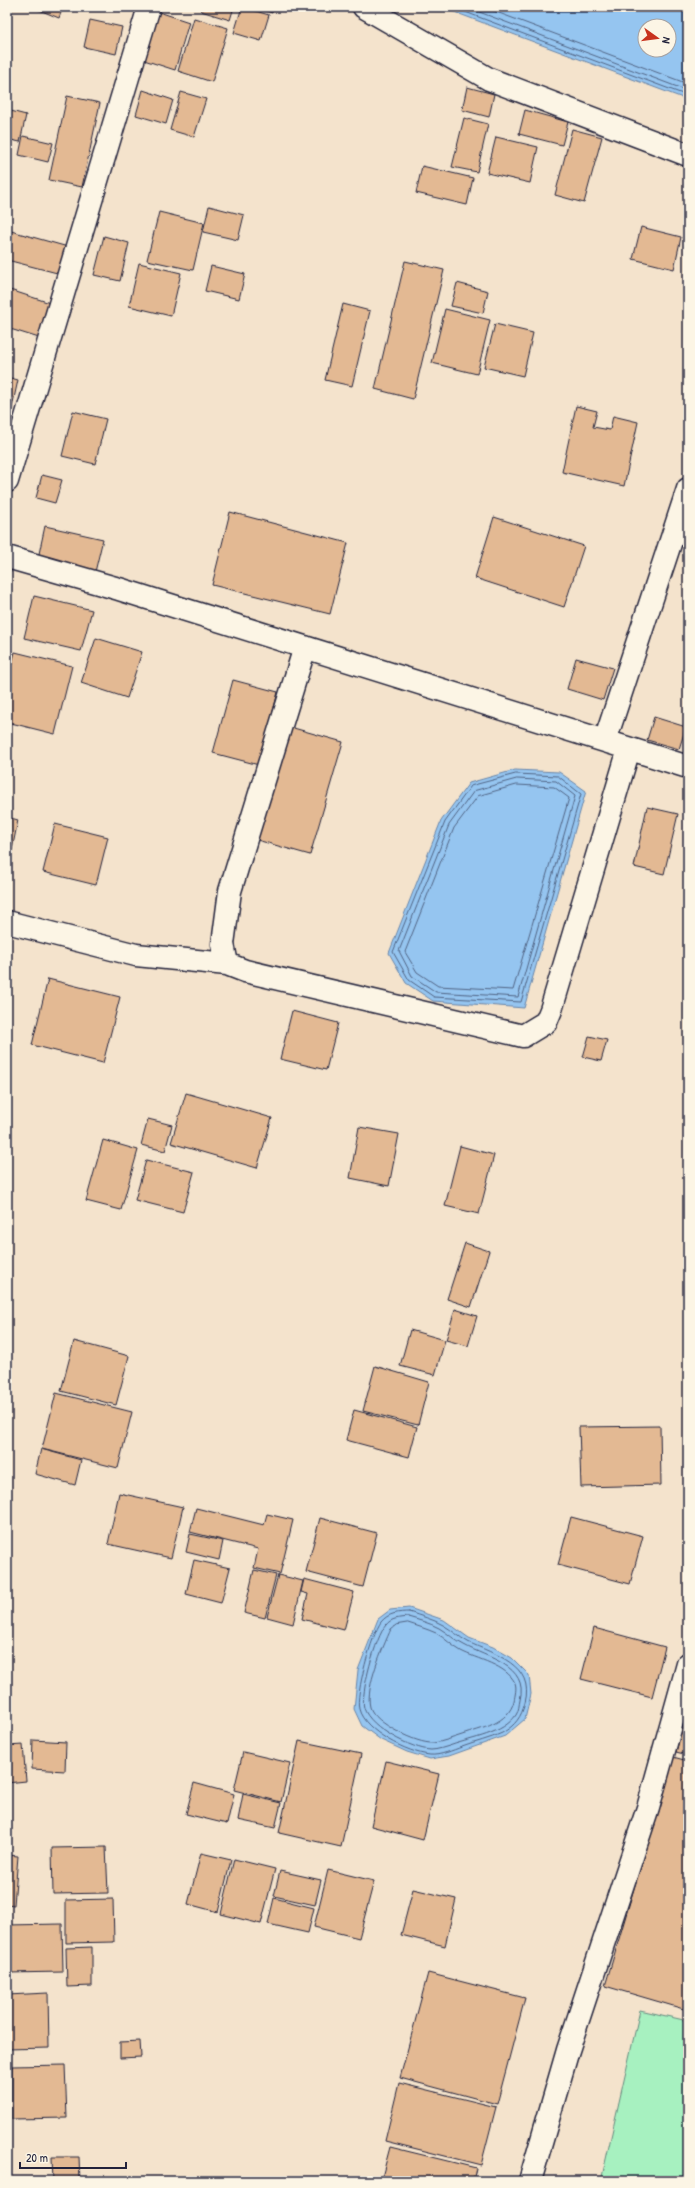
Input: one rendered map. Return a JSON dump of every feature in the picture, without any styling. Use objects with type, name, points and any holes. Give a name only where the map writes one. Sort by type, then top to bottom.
[{"type":"street","points":[[7,482],[149,7]]},
{"type":"street","points":[[364,7],[489,79],[688,155]]},
{"type":"street","points":[[606,741],[688,489]]},
{"type":"street","points":[[7,557],[119,589],[688,767]]},
{"type":"street","points":[[228,964],[223,944],[230,891],[305,647]]},
{"type":"street","points":[[7,922],[136,955],[228,964],[245,971],[523,1036],[546,1022],[551,1010],[629,748]]},
{"type":"street","points":[[530,2181],[568,2050],[648,1808],[688,1664]]},
{"type":"green space","points":[[640,2010],[688,2021],[688,2181],[601,2181]]},
{"type":"water","points":[[441,7],[688,7],[688,100]]},
{"type":"water","points":[[515,770],[559,772],[586,791],[524,1008],[433,1001],[406,983],[389,953],[441,821],[469,783]]},
{"type":"water","points":[[409,1608],[444,1620],[469,1638],[493,1647],[512,1658],[529,1675],[531,1694],[525,1719],[505,1736],[449,1756],[430,1759],[407,1752],[381,1740],[362,1726],[354,1709],[358,1670],[378,1619],[390,1610]]},
{"type":"building","points":[[32,7],[63,7],[59,18]]},
{"type":"building","points":[[202,7],[234,7],[230,20],[201,11]]},
{"type":"building","points":[[242,7],[269,15],[261,41],[234,33]]},
{"type":"building","points":[[253,7],[273,7],[272,13]]},
{"type":"building","points":[[159,12],[189,22],[175,70],[144,60]]},
{"type":"building","points":[[194,18],[228,28],[212,82],[178,71]]},
{"type":"building","points":[[90,20],[122,27],[116,54],[84,47]]},
{"type":"building","points":[[467,87],[494,94],[489,117],[462,110]]},
{"type":"building","points":[[143,90],[173,100],[166,124],[136,115]]},
{"type":"building","points":[[181,92],[206,99],[194,137],[170,130]]},
{"type":"building","points":[[67,96],[100,103],[82,187],[49,180]]},
{"type":"building","points":[[7,110],[26,115],[20,142],[7,139]]},
{"type":"building","points":[[525,110],[568,122],[562,145],[519,134]]},
{"type":"building","points":[[464,118],[488,124],[477,172],[452,167]]},
{"type":"building","points":[[572,129],[602,137],[584,203],[555,195]]},
{"type":"building","points":[[23,136],[53,143],[48,162],[19,155]]},
{"type":"building","points":[[496,137],[538,147],[530,183],[487,173]]},
{"type":"building","points":[[422,166],[473,178],[467,205],[416,193]]},
{"type":"building","points":[[209,206],[244,215],[238,240],[203,232]]},
{"type":"building","points":[[159,212],[204,223],[193,270],[147,260]]},
{"type":"building","points":[[641,227],[681,237],[674,269],[633,259]]},
{"type":"building","points":[[11,231],[68,247],[61,274],[7,260],[7,246]]},
{"type":"building","points":[[104,236],[129,243],[120,281],[94,275]]},
{"type":"building","points":[[405,261],[444,270],[413,399],[375,389]]},
{"type":"building","points":[[139,263],[181,273],[171,316],[129,306]]},
{"type":"building","points":[[211,266],[245,274],[239,299],[205,291]]},
{"type":"building","points":[[457,283],[488,291],[483,313],[451,306]]},
{"type":"building","points":[[7,289],[50,303],[39,338],[7,328]]},
{"type":"building","points":[[343,304],[370,311],[352,386],[325,380]]},
{"type":"building","points":[[445,309],[490,320],[477,374],[432,363]]},
{"type":"building","points":[[495,324],[533,333],[523,376],[484,367]]},
{"type":"building","points":[[7,377],[18,380],[11,412],[7,411]]},
{"type":"building","points":[[576,406],[597,411],[593,427],[610,430],[613,416],[638,422],[624,486],[562,472]]},
{"type":"building","points":[[73,411],[106,419],[95,464],[62,456]]},
{"type":"building","points":[[42,475],[62,480],[55,503],[36,498]]},
{"type":"building","points":[[230,512],[348,543],[330,614],[212,585]]},
{"type":"building","points":[[494,517],[584,546],[564,607],[475,578]]},
{"type":"building","points":[[45,526],[103,539],[94,576],[37,563]]},
{"type":"building","points":[[34,596],[92,610],[81,651],[24,638]]},
{"type":"building","points":[[96,638],[142,652],[127,698],[81,683]]},
{"type":"building","points":[[15,652],[72,666],[55,734],[7,722],[7,682]]},
{"type":"building","points":[[576,658],[613,668],[603,700],[567,689]]},
{"type":"building","points":[[233,680],[278,692],[259,765],[213,753]]},
{"type":"building","points":[[654,717],[686,727],[679,749],[647,740]]},
{"type":"building","points":[[290,727],[343,742],[310,855],[257,840]]},
{"type":"building","points":[[647,807],[678,814],[664,874],[634,867]]},
{"type":"building","points":[[7,817],[18,820],[10,860],[7,860]]},
{"type":"building","points":[[55,824],[108,837],[96,885],[43,872]]},
{"type":"building","points":[[48,979],[120,997],[103,1063],[32,1045]]},
{"type":"building","points":[[292,1011],[338,1023],[326,1070],[280,1059]]},
{"type":"building","points":[[589,1036],[607,1040],[601,1061],[583,1057]]},
{"type":"building","points":[[186,1093],[272,1118],[257,1168],[171,1143]]},
{"type":"building","points":[[148,1119],[172,1125],[165,1151],[141,1145]]},
{"type":"building","points":[[359,1127],[399,1134],[389,1186],[350,1178]]},
{"type":"building","points":[[103,1140],[138,1150],[121,1210],[86,1201]]},
{"type":"building","points":[[460,1146],[494,1155],[479,1214],[445,1206]]},
{"type":"building","points":[[146,1160],[194,1172],[183,1212],[135,1200]]},
{"type":"building","points":[[465,1243],[489,1251],[471,1307],[447,1299]]},
{"type":"building","points":[[455,1309],[477,1316],[468,1346],[446,1340]]},
{"type":"building","points":[[410,1330],[445,1340],[435,1375],[400,1366]]},
{"type":"building","points":[[74,1341],[129,1356],[116,1405],[61,1391]]},
{"type":"building","points":[[375,1366],[429,1382],[418,1425],[363,1411]]},
{"type":"building","points":[[56,1393],[132,1412],[118,1468],[42,1449]]},
{"type":"building","points":[[354,1410],[417,1427],[409,1457],[346,1440]]},
{"type":"building","points":[[660,1426],[661,1485],[581,1487],[579,1427]]},
{"type":"building","points":[[41,1449],[81,1460],[75,1485],[35,1474]]},
{"type":"building","points":[[119,1493],[183,1507],[171,1558],[108,1544]]},
{"type":"building","points":[[196,1508],[264,1525],[267,1514],[293,1520],[280,1574],[254,1568],[258,1549],[190,1532]]},
{"type":"building","points":[[571,1517],[643,1536],[630,1584],[558,1565]]},
{"type":"building","points":[[320,1518],[377,1533],[363,1587],[306,1572]]},
{"type":"building","points":[[190,1534],[223,1541],[219,1560],[186,1552]]},
{"type":"building","points":[[194,1560],[230,1568],[221,1603],[186,1594]]},
{"type":"building","points":[[254,1570],[276,1575],[265,1618],[244,1613]]},
{"type":"building","points":[[278,1575],[303,1581],[293,1624],[267,1617]]},
{"type":"building","points":[[304,1579],[354,1592],[344,1630],[302,1619],[308,1594],[301,1592]]},
{"type":"building","points":[[594,1628],[665,1647],[652,1697],[581,1679]]},
{"type":"building","points":[[684,1722],[688,1723],[688,1755],[676,1752]]},
{"type":"building","points":[[33,1740],[66,1742],[65,1771],[32,1769]]},
{"type":"building","points":[[299,1741],[361,1754],[341,1847],[279,1833]]},
{"type":"building","points":[[23,1745],[26,1781],[7,1783],[7,1746]]},
{"type":"building","points":[[243,1752],[290,1763],[281,1802],[234,1790]]},
{"type":"building","points":[[673,1757],[688,1761],[687,2010],[605,1986]]},
{"type":"building","points":[[386,1761],[439,1774],[423,1840],[371,1826]]},
{"type":"building","points":[[194,1783],[234,1794],[227,1824],[186,1814]]},
{"type":"building","points":[[243,1794],[281,1803],[275,1828],[238,1820]]},
{"type":"building","points":[[106,1847],[108,1893],[53,1894],[52,1848]]},
{"type":"building","points":[[201,1853],[231,1860],[218,1912],[188,1904]]},
{"type":"building","points":[[7,1855],[18,1856],[14,1905],[7,1904]]},
{"type":"building","points":[[234,1859],[275,1869],[261,1924],[221,1914]]},
{"type":"building","points":[[328,1870],[374,1881],[359,1938],[314,1927]]},
{"type":"building","points":[[280,1871],[321,1880],[315,1905],[274,1896]]},
{"type":"building","points":[[413,1889],[456,1899],[445,1946],[401,1935]]},
{"type":"building","points":[[274,1898],[314,1908],[308,1933],[268,1924]]},
{"type":"building","points":[[113,1899],[114,1942],[66,1943],[66,1900]]},
{"type":"building","points":[[62,1924],[63,1972],[7,1973],[7,1925]]},
{"type":"building","points":[[92,1947],[92,1986],[67,1987],[66,1948]]},
{"type":"building","points":[[428,1973],[525,1998],[497,2104],[400,2078]]},
{"type":"building","points":[[48,1993],[49,2048],[7,2049],[7,1995]]},
{"type":"building","points":[[140,2041],[141,2057],[120,2058],[120,2042]]},
{"type":"building","points":[[65,2065],[67,2118],[12,2119],[12,2066]]},
{"type":"building","points":[[399,2083],[496,2107],[481,2165],[385,2141]]},
{"type":"building","points":[[390,2147],[476,2168],[473,2181],[381,2181]]},
{"type":"building","points":[[52,2157],[79,2157],[80,2181],[53,2181]]}]
